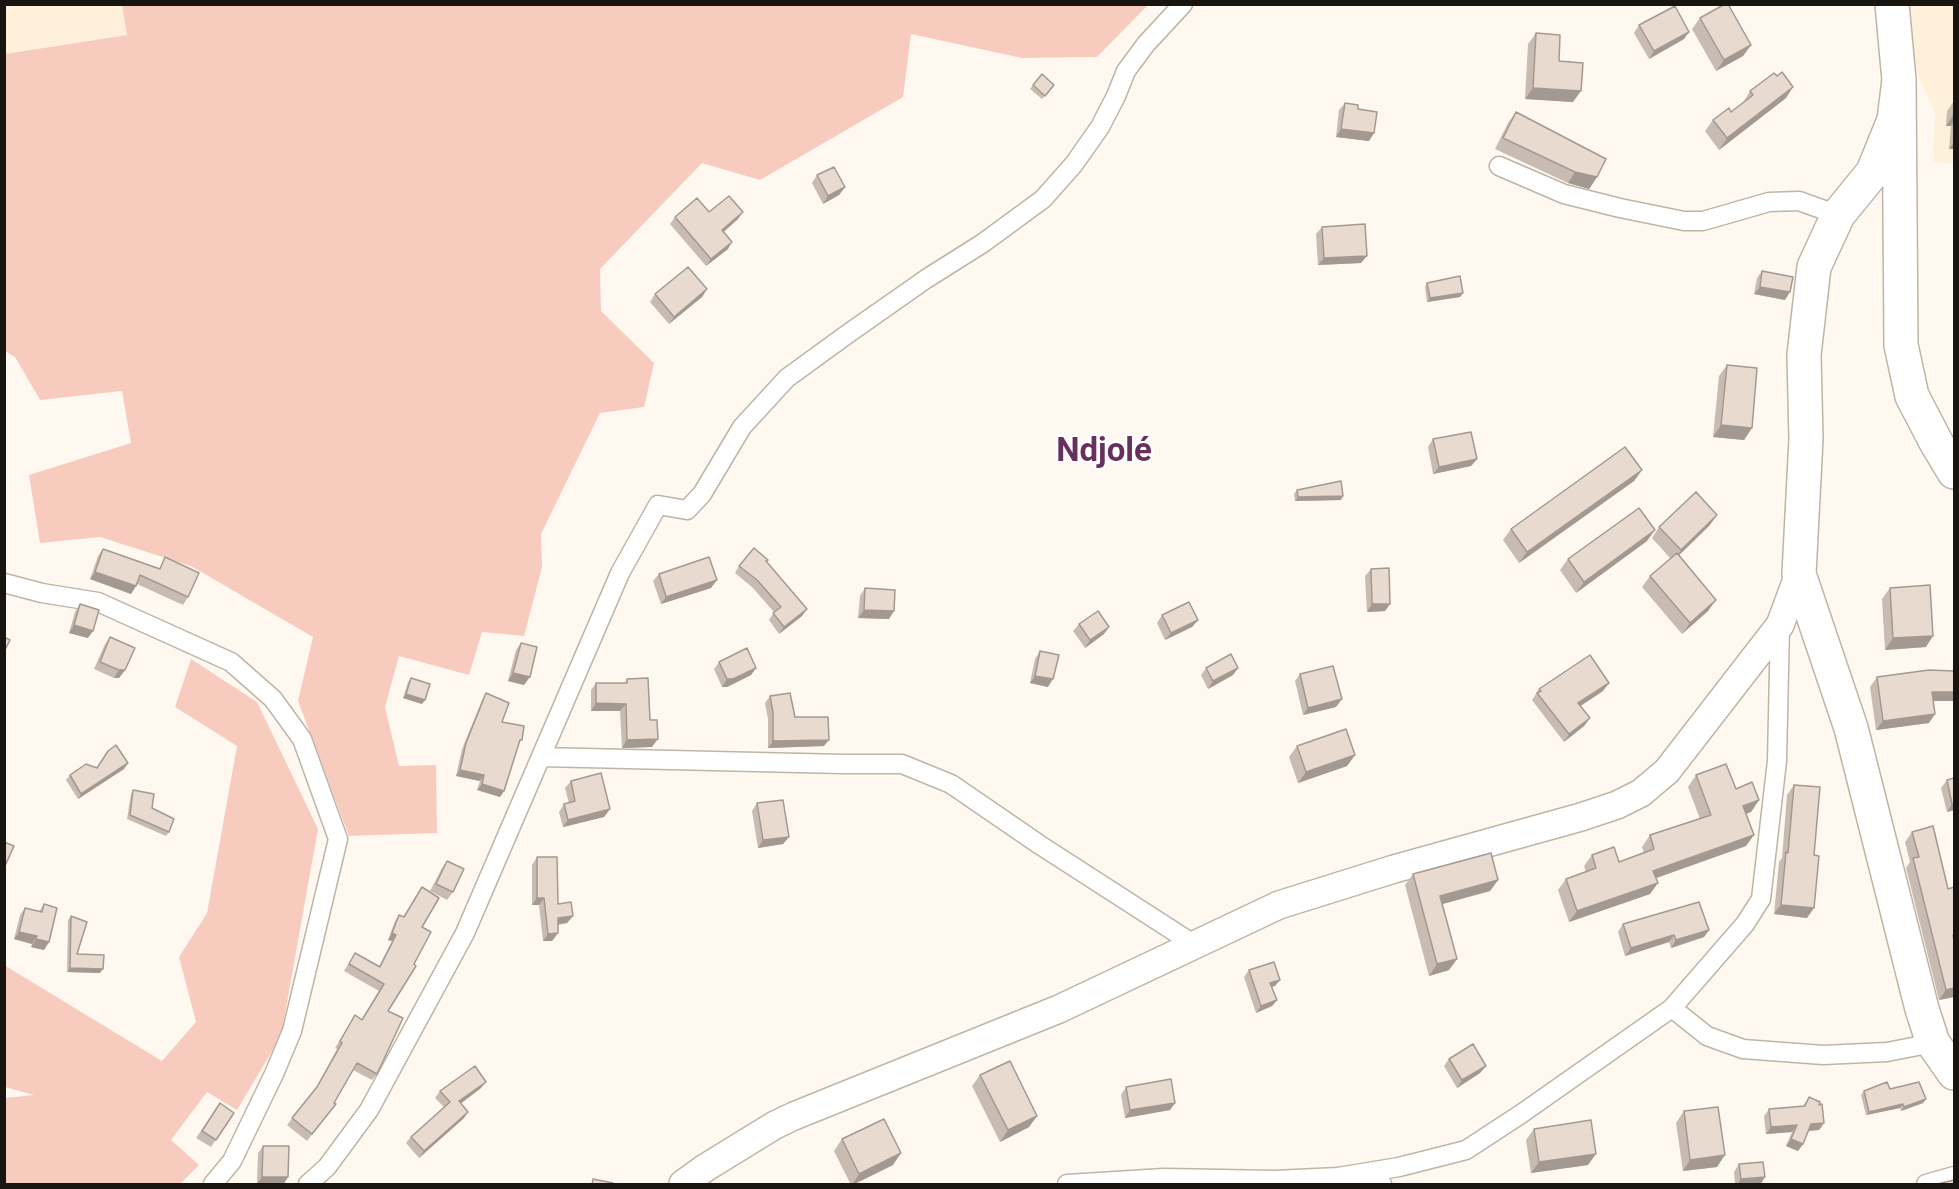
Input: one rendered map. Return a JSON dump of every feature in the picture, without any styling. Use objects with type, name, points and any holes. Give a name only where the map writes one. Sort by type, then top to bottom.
[{"type":"highway","points":[[1892,4],[1899,80],[1901,345],[1912,396],[1954,472]]},
{"type":"highway","points":[[1899,80],[1894,120],[1873,172],[1838,215],[1814,267],[1804,355],[1806,439],[1799,573],[1851,728],[1887,879],[1922,1009],[1933,1043],[1954,1073]]},
{"type":"street","points":[[308,1185],[327,1167],[369,1110],[465,933],[620,573],[658,505],[687,510],[702,494],[742,427],[787,378],[868,319],[983,243],[1043,199],[1074,164],[1100,127],[1126,71],[1146,44],[1183,4]]},
{"type":"street","points":[[1499,166],[1564,194],[1684,221],[1702,221],[1779,201],[1799,201],[1838,215]]},
{"type":"street","points":[[682,1185],[705,1167],[794,1116],[1059,1009],[1279,905],[1394,869],[1581,817],[1617,805],[1641,793],[1667,771],[1780,625],[1799,573]]},
{"type":"street","points":[[4,583],[42,593],[98,602],[231,662],[273,699],[302,739],[338,839],[292,1031],[232,1161],[214,1184]]},
{"type":"street","points":[[1067,1185],[1164,1178],[1275,1180],[1338,1177],[1399,1167],[1466,1150],[1672,1008],[1745,924],[1761,899],[1777,761],[1780,625]]},
{"type":"street","points":[[541,757],[902,764],[951,784],[1040,845],[1195,945]]},
{"type":"street","points":[[1672,1008],[1707,1036],[1743,1049],[1823,1055],[1887,1053],[1933,1043]]},
{"type":"street","points":[[1926,1185],[1954,1176]]},
{"type":"street","points":[[1338,1177],[1383,1185]]},
{"type":"shaded area","points":[[5,5],[122,5],[127,35],[5,54]]},
{"type":"shaded area","points":[[122,5],[1148,5],[1097,57],[1022,58],[911,34],[903,97],[760,180],[702,163],[600,269],[601,311],[654,363],[644,407],[600,413],[541,534],[542,567],[524,636],[482,632],[469,675],[399,656],[385,707],[399,766],[436,765],[437,833],[349,836],[298,701],[313,637],[191,566],[100,537],[40,543],[29,475],[131,443],[122,391],[40,400],[15,357],[5,351],[5,54],[127,35]]},
{"type":"shaded area","points":[[1905,5],[1954,5],[1954,164],[1933,162],[1935,113],[1918,76]]},
{"type":"shaded area","points":[[191,659],[257,702],[318,829],[281,1036],[237,1110],[207,1092],[171,1140],[199,1165],[180,1184],[5,1184],[5,1098],[34,1095],[5,1087],[4,965],[162,1061],[196,1022],[179,957],[207,913],[237,746],[175,707]]},
{"type":"building","points":[[1728,4],[1751,45],[1724,60],[1700,18]]},
{"type":"building","points":[[1675,6],[1689,32],[1654,51],[1639,25]]},
{"type":"building","points":[[1536,33],[1560,35],[1559,61],[1583,63],[1581,91],[1533,88]]},
{"type":"building","points":[[1782,72],[1793,87],[1727,138],[1713,120],[1729,108],[1731,112],[1753,95],[1750,91],[1774,73],[1777,76]]},
{"type":"building","points":[[1042,74],[1054,85],[1045,96],[1033,85]]},
{"type":"building","points":[[1345,103],[1358,105],[1358,109],[1377,112],[1374,133],[1341,129]]},
{"type":"building","points":[[1516,112],[1606,159],[1597,177],[1575,172],[1503,138]]},
{"type":"building","points":[[834,167],[845,187],[828,196],[817,175]]},
{"type":"building","points":[[729,196],[743,212],[722,230],[732,242],[711,259],[675,217],[697,198],[709,212]]},
{"type":"building","points":[[1365,224],[1367,256],[1324,258],[1322,227]]},
{"type":"building","points":[[688,267],[707,289],[674,317],[655,294]]},
{"type":"building","points":[[1762,271],[1793,277],[1790,292],[1760,287]]},
{"type":"building","points":[[1460,276],[1463,293],[1430,298],[1427,283]]},
{"type":"building","points":[[1727,365],[1757,368],[1752,428],[1721,425]]},
{"type":"building","points":[[1471,432],[1477,459],[1439,467],[1433,439]]},
{"type":"building","points":[[1625,447],[1642,470],[1527,552],[1511,529]]},
{"type":"building","points":[[1341,481],[1343,496],[1298,497],[1297,490]]},
{"type":"building","points":[[1696,492],[1717,515],[1681,550],[1659,527]]},
{"type":"building","points":[[1639,508],[1655,530],[1584,582],[1568,559]]},
{"type":"building","points":[[754,548],[768,560],[766,561],[807,609],[784,627],[773,613],[781,607],[757,580],[739,566]]},
{"type":"building","points":[[103,549],[160,569],[165,557],[199,573],[188,597],[140,575],[136,586],[95,572]]},
{"type":"building","points":[[1677,553],[1716,600],[1690,623],[1650,576]]},
{"type":"building","points":[[709,557],[717,580],[666,597],[659,574]]},
{"type":"building","points":[[1389,568],[1390,604],[1372,604],[1371,569]]},
{"type":"building","points":[[1930,585],[1933,636],[1893,638],[1890,588]]},
{"type":"building","points":[[865,588],[895,590],[894,611],[864,610]]},
{"type":"building","points":[[1189,602],[1198,620],[1171,633],[1162,615]]},
{"type":"building","points":[[80,604],[99,610],[93,631],[74,625]]},
{"type":"building","points":[[1098,611],[1109,627],[1090,640],[1079,624]]},
{"type":"building","points":[[4,637],[10,640],[4,652]]},
{"type":"building","points":[[110,637],[135,648],[125,670],[119,670],[100,662]]},
{"type":"building","points":[[521,643],[537,647],[530,677],[513,673]]},
{"type":"building","points":[[747,648],[756,668],[733,679],[727,679],[719,662]]},
{"type":"building","points":[[1040,651],[1059,655],[1053,679],[1035,676]]},
{"type":"building","points":[[1231,654],[1238,668],[1213,681],[1206,668]]},
{"type":"building","points":[[1590,655],[1609,683],[1578,703],[1590,718],[1569,734],[1537,693],[1541,691],[1539,689]]},
{"type":"building","points":[[1333,666],[1342,699],[1308,708],[1300,674]]},
{"type":"building","points":[[1929,670],[1954,671],[1954,692],[1932,692],[1935,714],[1883,721],[1877,677]]},
{"type":"building","points":[[411,678],[430,684],[425,700],[406,694]]},
{"type":"building","points":[[648,678],[650,720],[657,720],[658,739],[627,740],[626,704],[596,703],[596,683],[627,683],[627,679]]},
{"type":"building","points":[[486,693],[509,703],[502,722],[524,726],[522,740],[520,740],[504,791],[482,784],[484,775],[460,770],[466,743]]},
{"type":"building","points":[[790,693],[795,717],[828,717],[829,740],[773,741],[773,712],[770,696]]},
{"type":"building","points":[[1346,729],[1355,755],[1306,772],[1297,746]]},
{"type":"building","points":[[116,745],[128,763],[81,794],[70,775],[86,764],[97,768],[108,751]]},
{"type":"building","points":[[1726,764],[1736,789],[1752,782],[1759,800],[1743,806],[1754,835],[1653,871],[1658,883],[1577,911],[1566,879],[1596,868],[1592,855],[1614,847],[1619,862],[1654,849],[1650,835],[1711,815],[1696,775]]},
{"type":"building","points":[[601,773],[610,809],[568,820],[564,804],[575,801],[571,781]]},
{"type":"building","points":[[1954,778],[1954,804],[1952,804],[1947,780]]},
{"type":"building","points":[[1794,785],[1820,787],[1814,855],[1819,856],[1814,908],[1781,905]]},
{"type":"building","points":[[133,790],[154,794],[152,808],[174,819],[169,832],[130,815]]},
{"type":"building","points":[[783,800],[789,837],[763,840],[757,803]]},
{"type":"building","points":[[1933,826],[1948,889],[1954,887],[1954,988],[1946,990],[1913,858],[1919,857],[1912,832]]},
{"type":"building","points":[[4,842],[14,846],[5,866],[4,866]]},
{"type":"building","points":[[1491,853],[1498,880],[1440,896],[1457,959],[1437,964],[1413,874]]},
{"type":"building","points":[[537,857],[557,857],[558,904],[571,902],[573,916],[558,918],[558,933],[548,934],[544,898],[537,898]]},
{"type":"building","points":[[447,861],[464,869],[453,892],[436,884]]},
{"type":"building","points":[[422,887],[439,898],[422,927],[431,932],[414,964],[416,966],[388,1011],[403,1018],[377,1074],[357,1063],[334,1103],[336,1104],[312,1134],[292,1118],[317,1087],[355,1015],[362,1020],[384,984],[349,964],[355,953],[380,967],[396,935],[392,933],[399,915],[404,917]]},
{"type":"building","points":[[1699,902],[1709,930],[1676,940],[1674,935],[1631,948],[1623,924]]},
{"type":"building","points":[[44,904],[57,908],[49,942],[36,939],[37,936],[19,932],[25,908],[42,912]]},
{"type":"building","points":[[71,916],[87,922],[77,954],[104,955],[103,969],[70,968]]},
{"type":"building","points":[[1274,962],[1280,980],[1270,983],[1277,1000],[1261,1006],[1249,970]]},
{"type":"building","points":[[1473,1044],[1486,1066],[1462,1080],[1449,1059]]},
{"type":"building","points":[[1010,1061],[1037,1116],[1008,1130],[980,1075]]},
{"type":"building","points":[[475,1066],[486,1082],[459,1101],[468,1112],[424,1151],[411,1137],[450,1102],[440,1091]]},
{"type":"building","points":[[1171,1079],[1175,1103],[1130,1110],[1126,1087]]},
{"type":"building","points":[[1887,1082],[1890,1089],[1919,1082],[1926,1099],[1904,1107],[1903,1104],[1869,1112],[1864,1091]]},
{"type":"building","points":[[1809,1097],[1820,1102],[1819,1105],[1822,1104],[1824,1123],[1811,1124],[1803,1144],[1791,1139],[1797,1125],[1771,1127],[1769,1109],[1805,1106]]},
{"type":"building","points":[[220,1103],[234,1113],[216,1140],[202,1131]]},
{"type":"building","points":[[1718,1107],[1725,1155],[1690,1160],[1684,1111]]},
{"type":"building","points":[[884,1119],[901,1153],[859,1174],[842,1139]]},
{"type":"building","points":[[1591,1120],[1596,1154],[1539,1162],[1534,1129]]},
{"type":"building","points":[[263,1146],[289,1146],[288,1177],[262,1177]]},
{"type":"building","points":[[1763,1162],[1765,1177],[1741,1179],[1739,1164]]},
{"type":"building","points":[[593,1179],[613,1183],[613,1185],[592,1185]]},
{"type":"building","points":[[1954,1180],[1954,1185],[1933,1185]]},
{"type":"district","name":"Ndjolé","points":[[1104,453]]}]
